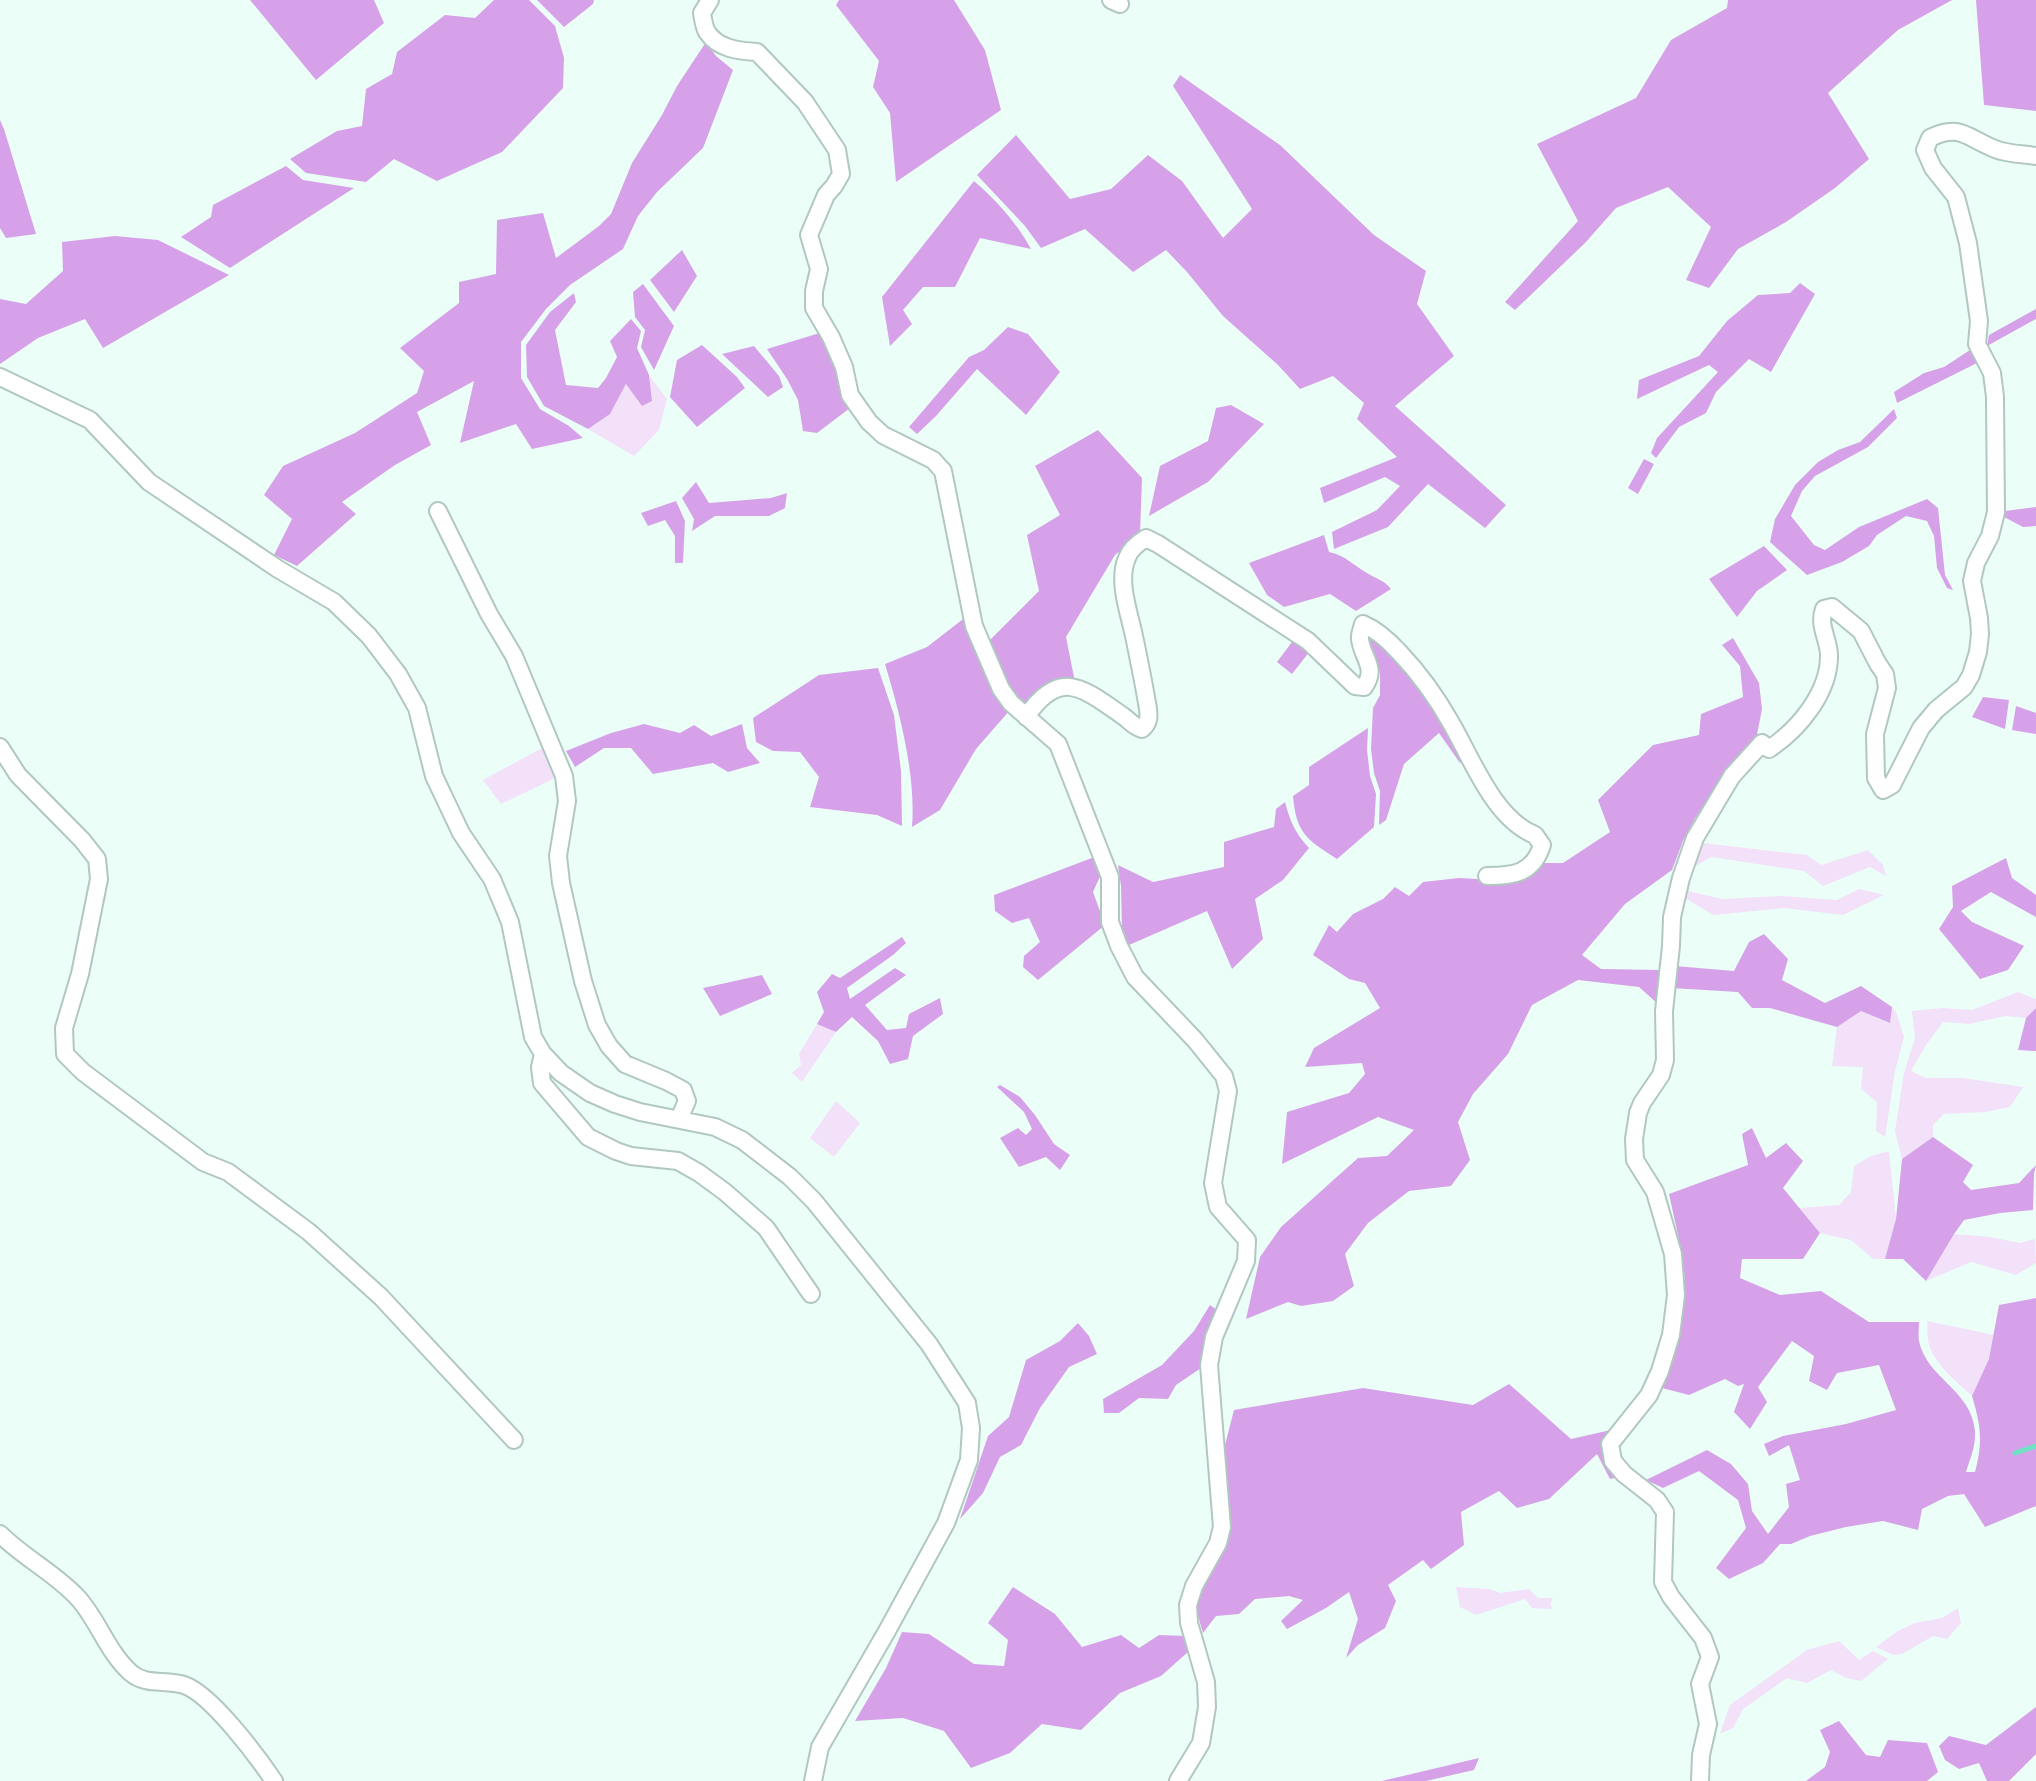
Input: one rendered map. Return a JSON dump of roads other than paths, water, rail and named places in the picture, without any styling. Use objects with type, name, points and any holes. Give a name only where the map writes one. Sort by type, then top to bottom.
[{"type":"street","points":[[710,0],[702,13],[706,31],[719,44],[739,51],[757,52],[806,102],[837,150],[841,174],[826,195],[809,236],[819,269],[814,291],[814,308],[831,337],[844,367],[850,395],[868,422],[883,435],[933,460],[943,471],[974,626],[1001,688],[1011,703],[1058,744],[1110,877],[1110,922],[1119,946],[1135,977],[1210,1058],[1224,1076],[1228,1091],[1214,1183],[1218,1207],[1247,1240],[1246,1261],[1214,1337],[1209,1365],[1221,1527],[1218,1543],[1194,1586],[1188,1605],[1189,1623],[1206,1682],[1207,1707],[1201,1743],[1178,1781]]},
{"type":"street","points":[[1700,1781],[1701,1755],[1708,1724],[1700,1684],[1710,1657],[1703,1638],[1671,1597],[1663,1582],[1665,1512],[1657,1500],[1624,1474],[1613,1461],[1611,1444],[1649,1395],[1660,1371],[1671,1335],[1676,1295],[1673,1254],[1655,1192],[1635,1160],[1634,1139],[1638,1113],[1661,1075],[1665,1059],[1664,1011],[1672,917],[1681,878],[1695,838],[1732,776],[1762,743],[1769,749],[1782,741],[1810,709],[1821,690],[1829,655],[1820,619],[1824,609],[1832,607],[1861,631],[1885,674],[1887,688],[1875,734],[1876,777],[1883,790],[1892,785],[1921,728],[1936,710],[1964,687],[1971,675],[1978,652],[1980,634],[1972,581],[1976,563],[1990,536],[1996,512],[1995,397],[1992,373],[1977,345],[1980,321],[1977,296],[1956,197],[1934,168],[1925,150],[1930,138],[1945,130],[1962,133],[1996,150],[2036,156]]},
{"type":"street","points":[[0,377],[90,420],[149,482],[278,569],[334,602],[369,636],[398,674],[417,708],[435,776],[461,833],[492,879],[510,922],[533,1037],[543,1054],[561,1073],[598,1097],[640,1112],[715,1127],[742,1140],[790,1177],[814,1201],[929,1344],[967,1403],[971,1428],[969,1460],[946,1523],[820,1747],[813,1781]]},
{"type":"street","points":[[438,511],[489,614],[514,656],[564,776],[567,801],[558,856],[561,883],[583,981],[597,1025],[609,1046],[625,1065],[683,1090],[687,1101],[679,1119]]},
{"type":"street","points":[[1026,717],[1035,703],[1053,688],[1068,686],[1083,690],[1127,718],[1136,728],[1142,729],[1146,725],[1149,717],[1148,709],[1123,577],[1126,559],[1130,552],[1137,543],[1146,538],[1308,641],[1355,686],[1364,687],[1369,680],[1370,667],[1359,638],[1363,624],[1372,628],[1395,648],[1415,669],[1450,721],[1488,790],[1515,823],[1524,830],[1536,834],[1542,845],[1538,856],[1516,875],[1487,876]]},
{"type":"street","points":[[0,747],[18,775],[82,840],[97,859],[99,879],[80,974],[64,1028],[65,1054],[83,1072],[203,1162],[228,1172],[309,1232],[381,1297],[514,1440]]},
{"type":"street","points":[[543,1054],[540,1067],[543,1083],[588,1137],[631,1156],[678,1161],[699,1173],[725,1192],[766,1228],[811,1294]]},
{"type":"street","points":[[0,1534],[78,1599],[132,1674],[149,1681],[186,1685],[205,1698],[235,1730],[274,1781]]},
{"type":"waterway","points":[[2015,1453],[2036,1446]]}]
